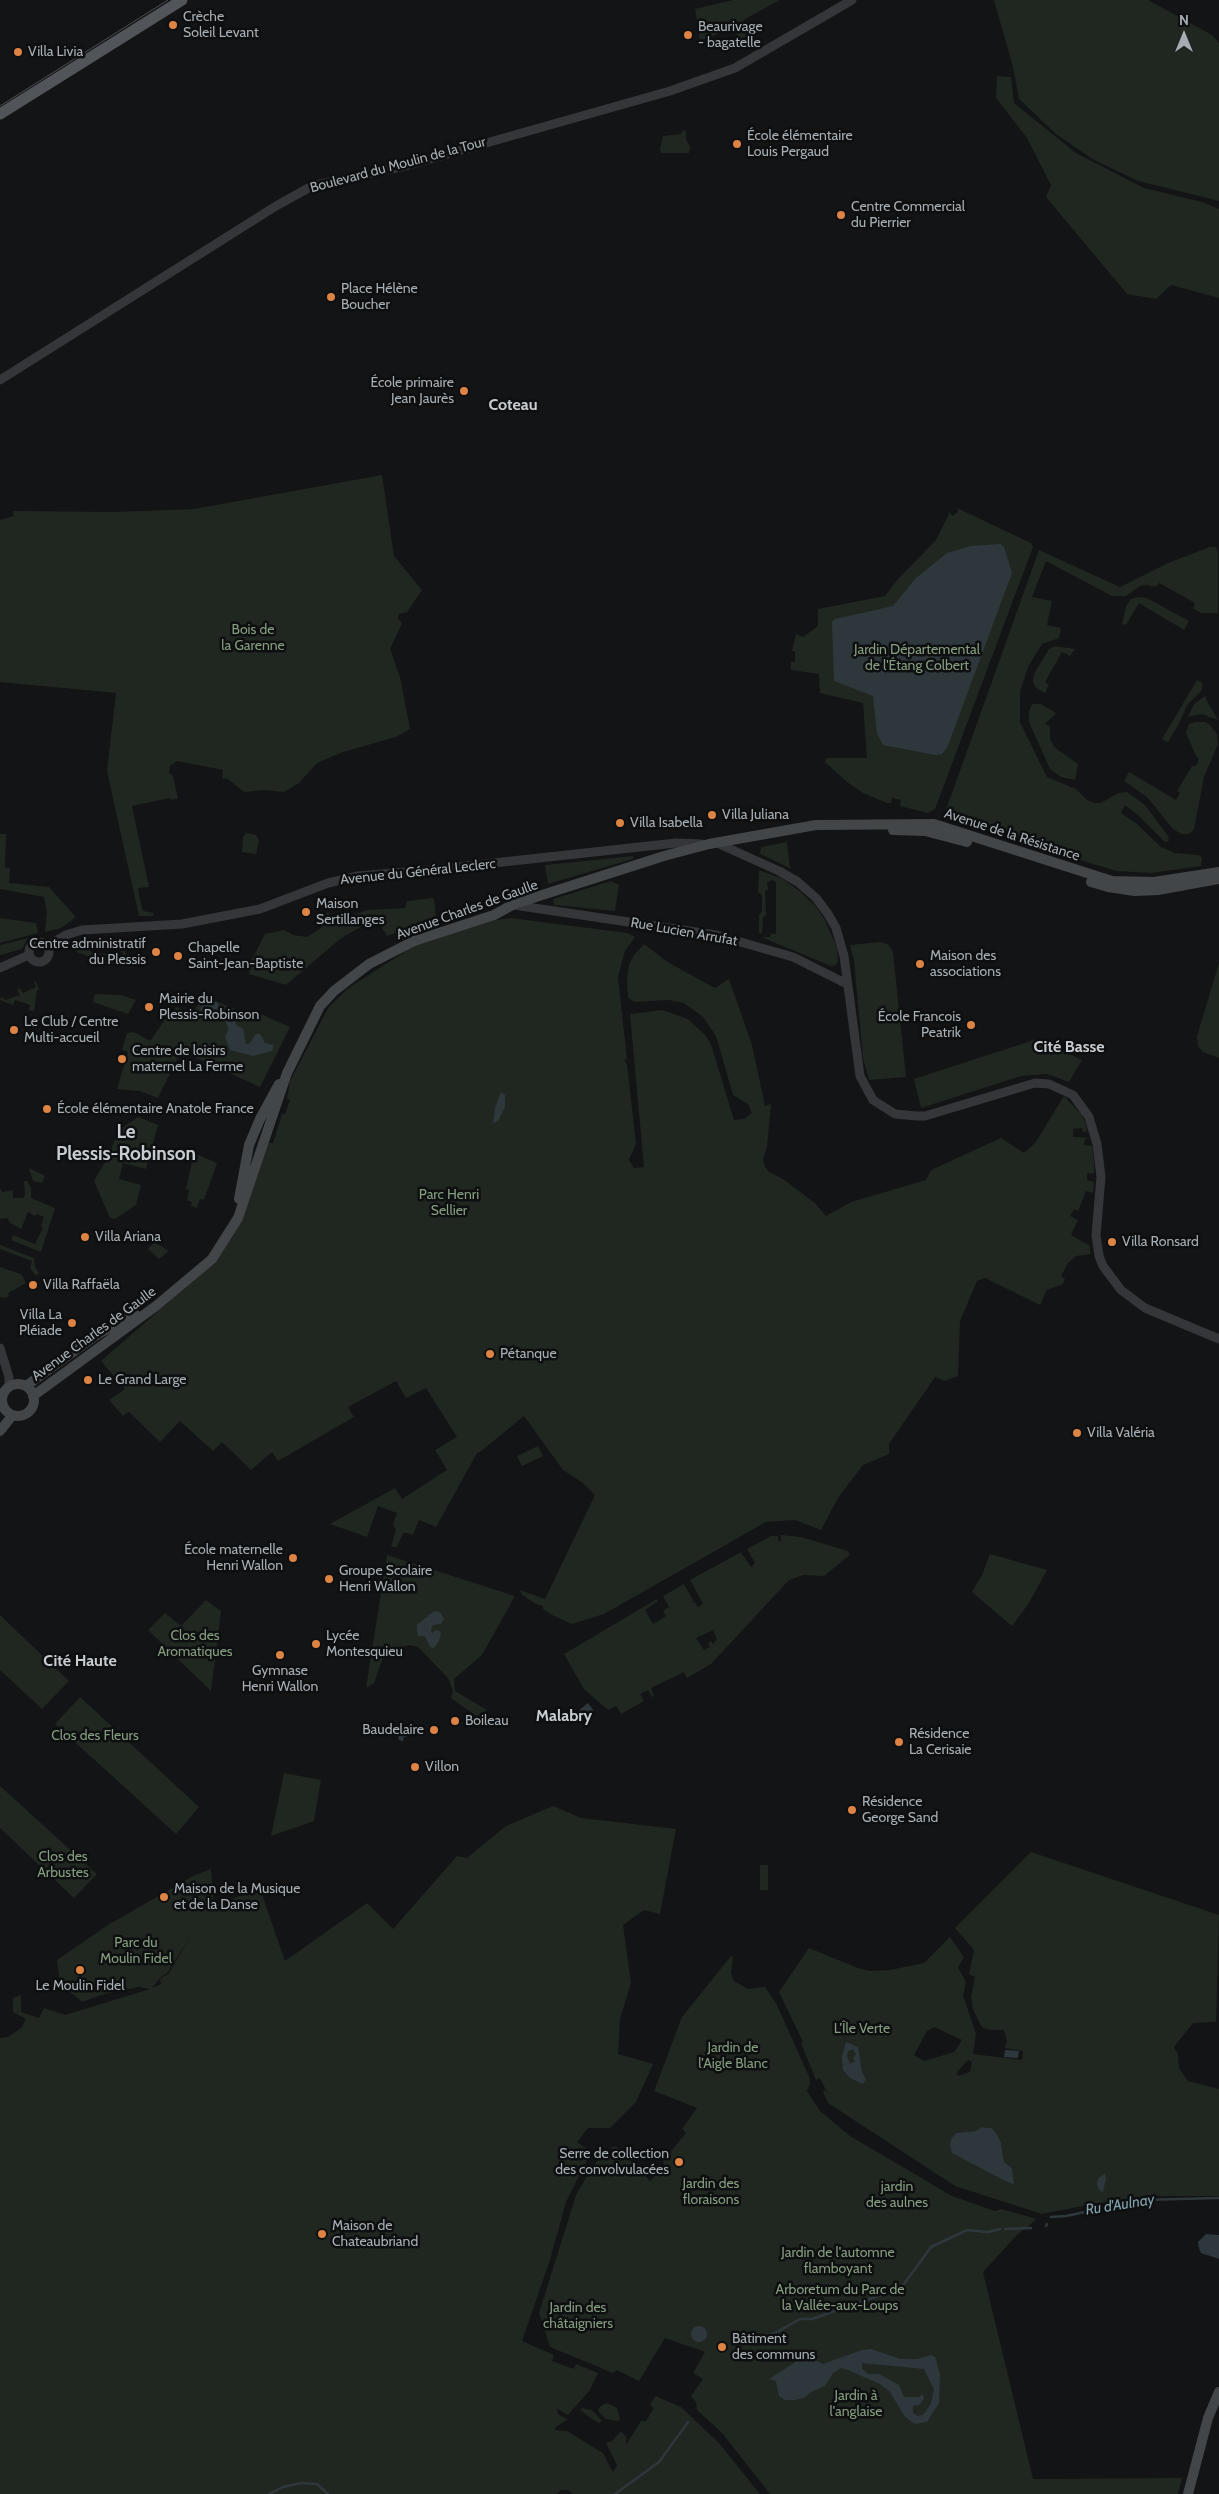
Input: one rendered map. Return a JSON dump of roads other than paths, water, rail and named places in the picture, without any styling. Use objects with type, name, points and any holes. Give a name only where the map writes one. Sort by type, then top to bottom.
[{"type":"main road","points":[[0,114],[182,0]]},
{"type":"main road","name":"Avenue de la Résistance","points":[[713,844],[816,826],[934,824],[1112,881],[1154,882],[1219,872]]},
{"type":"main road","name":"Avenue de la Résistance","points":[[795,829],[906,830],[940,834],[1096,884],[1122,890],[1158,890],[1219,879]]},
{"type":"main road","name":"Avenue Charles de Gaulle","points":[[33,1396],[170,1294],[212,1259],[238,1218],[287,1073],[320,1006],[334,991],[369,964],[414,941],[494,915],[514,904],[664,856],[713,844]]},
{"type":"main road","points":[[457,920],[475,921]]},
{"type":"main road","name":"Avenue Charles de Gaulle","points":[[26,1386],[98,1334],[170,1294]]},
{"type":"main road","points":[[0,1431],[12,1416],[27,1414],[33,1406],[33,1396],[26,1386],[18,1384],[9,1386],[2,1394],[1,1405],[12,1416]]},
{"type":"main road","points":[[1188,2494],[1208,2418],[1219,2392]]},
{"type":"street","name":"Boulevard du Moulin de la Tour","points":[[0,380],[276,206],[312,186],[405,166],[670,91],[735,68],[852,0]]},
{"type":"street","name":"Avenue du Général Leclerc","points":[[47,946],[66,935],[82,930],[182,924],[260,909],[328,882],[358,876],[676,843],[713,844]]},
{"type":"street","points":[[713,844],[779,871],[798,882],[816,898],[836,928],[844,956],[860,1076],[873,1100],[883,1108],[895,1114],[925,1116],[1035,1082],[1061,1089],[1078,1100],[1089,1117],[1097,1144],[1100,1176],[1096,1236],[1099,1256],[1113,1281],[1128,1296],[1145,1308],[1219,1339]]},
{"type":"street","name":"Rue Lucien Arrufat","points":[[514,904],[716,935],[794,957],[847,984]]},
{"type":"street","points":[[35,942],[42,942],[47,946],[49,955],[42,962],[36,962],[29,955],[29,949],[35,942]]},
{"type":"street","points":[[0,968],[29,955]]},
{"type":"street","points":[[0,1348],[9,1377],[9,1386]]},
{"type":"waterway","points":[[205,1009],[209,1005],[214,1006],[220,1014],[229,1018],[233,1028]]},
{"type":"waterway","name":"Ru d'Aulnay","points":[[1051,2217],[1066,2216],[1141,2200],[1219,2198]]},
{"type":"waterway","name":"Ru d'Aulnay","points":[[1005,2229],[1031,2228]]},
{"type":"waterway","name":"Ru d'Aulnay","points":[[753,2341],[777,2332],[800,2319],[812,2319],[901,2288],[931,2247],[967,2230],[988,2232],[1000,2229]]},
{"type":"waterway","name":"Ru d'Aulnay","points":[[615,2494],[659,2462],[688,2422]]},
{"type":"waterway","name":"Ru d'Aulnay","points":[[269,2494],[283,2487],[301,2483],[317,2484],[328,2494]]},
{"type":"tram line","points":[[0,106],[168,0]]},
{"type":"place","name":"Crèche Soleil Levant","points":[[173,25]]},
{"type":"place","name":"Beaurivage - bagatelle","points":[[688,35]]},
{"type":"place","name":"Villa Livia","points":[[18,52]]},
{"type":"place","name":"École élémentaire Louis Pergaud","points":[[737,144]]},
{"type":"place","name":"Centre Commercial du Pierrier","points":[[841,215]]},
{"type":"place","name":"Place Hélène Boucher","points":[[331,297]]},
{"type":"place","name":"École primaire Jean Jaurès","points":[[464,391]]},
{"type":"place","name":"Villa Juliana","points":[[712,815]]},
{"type":"place","name":"Villa Isabella","points":[[620,823]]},
{"type":"place","name":"Maison Sertillanges","points":[[306,912]]},
{"type":"place","name":"Centre administratif du Plessis","points":[[156,952]]},
{"type":"place","name":"Chapelle Saint-Jean-Baptiste","points":[[178,956]]},
{"type":"place","name":"Maison des associations","points":[[920,964]]},
{"type":"place","name":"Mairie du Plessis-Robinson","points":[[149,1007]]},
{"type":"place","name":"École Francois Peatrik","points":[[971,1025]]},
{"type":"place","name":"Le Club / Centre Multi-accueil","points":[[14,1030]]},
{"type":"place","name":"Centre de loisirs maternel La Ferme","points":[[122,1059]]},
{"type":"place","name":"École élémentaire Anatole France","points":[[47,1109]]},
{"type":"place","name":"Villa Ariana","points":[[85,1237]]},
{"type":"place","name":"Villa Ronsard","points":[[1112,1242]]},
{"type":"place","name":"Villa Raffaëla","points":[[33,1285]]},
{"type":"place","name":"Villa La Pléiade","points":[[72,1323]]},
{"type":"place","name":"Pétanque","points":[[490,1354]]},
{"type":"place","name":"Le Grand Large","points":[[88,1380]]},
{"type":"place","name":"Villa Valéria","points":[[1077,1433]]},
{"type":"place","name":"École maternelle Henri Wallon","points":[[293,1558]]},
{"type":"place","name":"Groupe Scolaire Henri Wallon","points":[[329,1579]]},
{"type":"place","name":"Lycée Montesquieu","points":[[316,1644]]},
{"type":"place","name":"Gymnase Henri Wallon","points":[[280,1655]]},
{"type":"place","name":"Boileau","points":[[455,1721]]},
{"type":"place","name":"Baudelaire","points":[[434,1730]]},
{"type":"place","name":"Résidence La Cerisaie","points":[[899,1742]]},
{"type":"place","name":"Villon","points":[[415,1767]]},
{"type":"place","name":"Résidence George Sand","points":[[852,1810]]},
{"type":"place","name":"Maison de la Musique et de la Danse","points":[[164,1897]]},
{"type":"place","name":"Le Moulin Fidel","points":[[80,1970]]},
{"type":"place","name":"Serre de collection des convolvulacées","points":[[679,2162]]},
{"type":"place","name":"Maison de Chateaubriand","points":[[322,2234]]},
{"type":"place","name":"Bâtiment des communs","points":[[722,2347]]},
{"type":"district","name":"Coteau","points":[[513,405]]},
{"type":"district","name":"Cité Basse","points":[[1069,1047]]},
{"type":"district","name":"Le Plessis-Robinson","points":[[126,1143]]},
{"type":"district","name":"Cité Haute","points":[[80,1661]]},
{"type":"district","name":"Malabry","points":[[564,1716]]},
{"type":"park label","name":"Bois de la Garenne","points":[[253,638]]},
{"type":"park label","name":"Jardin Départemental de l'Étang Colbert","points":[[917,658]]},
{"type":"park label","name":"Parc Henri Sellier","points":[[449,1204]]},
{"type":"park label","name":"Clos des Aromatiques","points":[[195,1644]]},
{"type":"park label","name":"Clos des Fleurs","points":[[95,1736]]},
{"type":"park label","name":"Clos des Arbustes","points":[[63,1865]]},
{"type":"park label","name":"Parc du Moulin Fidel","points":[[136,1952]]},
{"type":"park label","name":"L'Île Verte","points":[[862,2029]]},
{"type":"park label","name":"Jardin de l’Aigle Blanc","points":[[733,2056]]},
{"type":"park label","name":"Jardin des floraisons","points":[[711,2192]]},
{"type":"park label","name":"jardin des aulnes","points":[[897,2196]]},
{"type":"park label","name":"Jardin de l'automne flamboyant","points":[[838,2262]]},
{"type":"park label","name":"Arboretum du Parc de la Vallée-aux-Loups","points":[[840,2298]]},
{"type":"park label","name":"Jardin des châtaigniers","points":[[578,2316]]},
{"type":"park label","name":"Jardin à l'anglaise","points":[[856,2404]]}]
